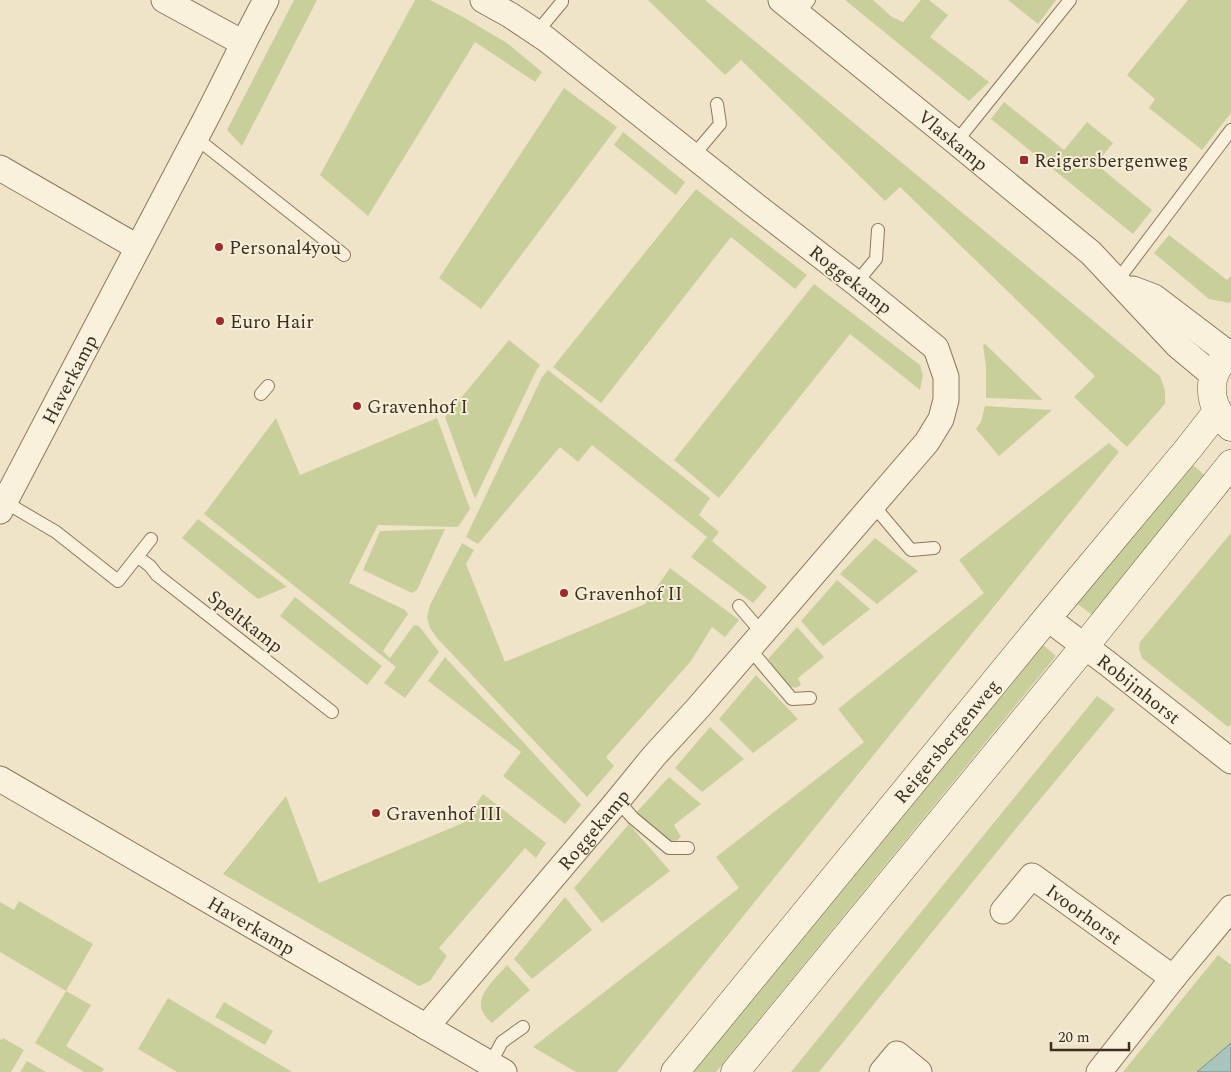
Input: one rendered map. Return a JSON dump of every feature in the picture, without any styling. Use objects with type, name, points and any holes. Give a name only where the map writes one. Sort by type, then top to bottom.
[{"type":"street","points":[[164,0],[243,43]]},
{"type":"street","name":"Haverkamp","points":[[2,507],[196,138],[266,0]]},
{"type":"street","name":"Roggekamp","points":[[426,1027],[654,756],[698,708],[927,442],[941,419],[946,400],[946,378],[936,348],[537,32],[483,0]]},
{"type":"street","name":"Vlaskamp","points":[[796,5],[956,142],[1091,253],[1119,283],[1154,297],[1225,361]]},
{"type":"street","points":[[0,168],[138,247]]},
{"type":"street","points":[[1224,419],[1213,400],[1212,388],[1225,361]]},
{"type":"street","name":"Reigersbergenweg","points":[[674,1072],[1188,449],[1224,419]]},
{"type":"street","points":[[735,1072],[1231,464]]},
{"type":"street","name":"Robijnhorst","points":[[1047,618],[1231,761]]},
{"type":"street","name":"Haverkamp","points":[[0,779],[497,1068]]},
{"type":"street","name":"Ivoorhorst","points":[[1003,911],[1032,876],[1173,978]]},
{"type":"street","points":[[1099,1072],[1231,908]]},
{"type":"street","points":[[882,1072],[897,1054],[919,1072]]},
{"type":"lane","points":[[537,32],[562,0]]},
{"type":"lane","points":[[956,142],[1070,0]]},
{"type":"lane","points":[[693,156],[720,124],[717,104]]},
{"type":"lane","points":[[1119,283],[1231,130]]},
{"type":"lane","points":[[196,138],[344,255]]},
{"type":"lane","points":[[856,283],[876,259],[878,230]]},
{"type":"lane","points":[[873,504],[911,550],[934,548]]},
{"type":"lane","points":[[2,507],[56,532],[118,581],[151,539]]},
{"type":"lane","name":"Speltkamp","points":[[138,556],[157,575],[332,712]]},
{"type":"lane","points":[[739,606],[756,640],[792,699],[810,698]]},
{"type":"lane","points":[[618,800],[633,818],[669,848],[688,848]]},
{"type":"lane","points":[[497,1068],[502,1042],[523,1027]]},
{"type":"green space","points":[[294,0],[317,0],[242,146],[227,130]]},
{"type":"green space","points":[[415,0],[430,0],[463,17],[507,43],[542,72],[535,82],[475,42],[368,216],[320,175]]},
{"type":"green space","points":[[648,0],[705,0],[1160,376],[1165,390],[1165,404],[1127,447],[1074,397],[1095,376],[900,187],[885,201],[741,60],[725,75]]},
{"type":"green space","points":[[845,0],[873,0],[892,17],[903,22],[921,0],[929,0],[948,15],[930,37],[989,82],[969,101]]},
{"type":"green space","points":[[1008,0],[1056,0],[1038,24]]},
{"type":"green space","points":[[1188,0],[1231,0],[1231,113],[1202,150],[1149,108],[1155,99],[1127,75]]},
{"type":"green space","points":[[564,88],[617,127],[481,309],[439,278]]},
{"type":"green space","points":[[1004,102],[1064,150],[1087,122],[1113,143],[1096,164],[1152,210],[1133,234],[991,119]]},
{"type":"green space","points":[[623,132],[685,182],[676,195],[614,145]]},
{"type":"green space","points":[[696,189],[807,275],[795,289],[731,237],[601,403],[553,367]]},
{"type":"green space","points":[[1169,235],[1227,280],[1231,276],[1231,302],[1209,299],[1154,253]]},
{"type":"green space","points":[[814,284],[920,365],[923,375],[920,390],[850,334],[719,498],[674,460]]},
{"type":"green space","points":[[509,340],[540,365],[475,499],[445,417]]},
{"type":"green space","points":[[985,344],[1043,400],[986,398],[986,367],[983,345]]},
{"type":"green space","points":[[548,370],[710,498],[699,515],[719,532],[712,541],[767,587],[753,603],[691,557],[707,537],[592,445],[578,462],[560,447],[478,544],[466,537],[542,377]]},
{"type":"green space","points":[[985,406],[1052,410],[999,456],[976,429],[981,422]]},
{"type":"green space","points":[[276,418],[300,475],[437,418],[470,509],[458,527],[378,525],[349,583],[405,610],[408,614],[383,651],[390,658],[414,625],[419,626],[439,652],[405,698],[384,683],[396,667],[204,514]]},
{"type":"green space","points":[[1109,443],[1119,452],[617,1072],[576,1072],[533,1047],[739,888],[716,857],[864,742],[838,709],[984,593],[959,560]]},
{"type":"green space","points":[[1188,461],[1208,478],[1092,615],[1075,602]]},
{"type":"green space","points":[[198,519],[287,587],[258,599],[182,538]]},
{"type":"green space","points":[[445,529],[417,590],[412,593],[363,570],[380,531]]},
{"type":"green space","points":[[1231,533],[1231,724],[1228,727],[1142,658],[1139,649],[1140,642]]},
{"type":"green space","points":[[875,538],[918,571],[877,604],[840,574]]},
{"type":"green space","points":[[462,543],[474,550],[466,564],[505,662],[645,604],[670,568],[739,620],[725,637],[712,627],[691,661],[606,757],[614,766],[587,797],[437,638],[430,628],[427,617],[430,605]]},
{"type":"green space","points":[[837,580],[870,609],[823,646],[801,621]]},
{"type":"green space","points":[[295,597],[382,666],[367,685],[280,616]]},
{"type":"green space","points":[[797,627],[824,657],[798,678],[801,685],[796,688],[787,686],[768,659]]},
{"type":"green space","points":[[1042,644],[1056,656],[716,1072],[691,1072]]},
{"type":"green space","points":[[445,657],[581,805],[565,824],[503,776],[521,752],[428,681]]},
{"type":"green space","points":[[756,675],[798,719],[753,753],[719,719]]},
{"type":"green space","points":[[1097,696],[1115,709],[819,1072],[791,1072]]},
{"type":"green space","points":[[710,727],[744,759],[702,792],[675,768]]},
{"type":"green space","points":[[669,777],[701,804],[674,825],[681,837],[676,841],[668,841],[634,815]]},
{"type":"green space","points":[[483,794],[546,843],[536,858],[525,848],[439,948],[447,956],[430,981],[419,986],[223,874],[286,796],[319,883],[463,823]]},
{"type":"green space","points":[[629,824],[670,871],[602,923],[574,888]]},
{"type":"green space","points":[[565,897],[592,930],[532,979],[514,959]]},
{"type":"green space","points":[[19,901],[93,944],[66,991],[0,952],[0,902],[14,910]]},
{"type":"green space","points":[[1218,955],[1231,965],[1231,1043],[1197,1072],[1123,1072]]},
{"type":"green space","points":[[507,965],[530,990],[492,1023],[481,1008],[481,1000],[489,986]]},
{"type":"green space","points":[[66,991],[91,1005],[66,1046],[104,1069],[102,1072],[84,1072],[35,1043]]},
{"type":"green space","points":[[168,998],[292,1072],[177,1072],[138,1049]]},
{"type":"green space","points":[[224,1002],[273,1031],[265,1045],[215,1017]]},
{"type":"green space","points":[[3,1038],[24,1050],[11,1072],[0,1072],[0,1039],[2,1040]]},
{"type":"green space","points":[[27,1061],[46,1072],[20,1072]]},
{"type":"water","points":[[1231,1043],[1231,1072],[1197,1072]]},
{"type":"place","name":"Reigersbergenweg","points":[[1024,160]]},
{"type":"place","name":"Personal4you","points":[[219,247]]},
{"type":"place","name":"Euro Hair","points":[[220,321]]},
{"type":"place","name":"Gravenhof I","points":[[357,406]]},
{"type":"place","name":"Gravenhof II","points":[[564,593]]},
{"type":"place","name":"Gravenhof III","points":[[376,813]]}]
